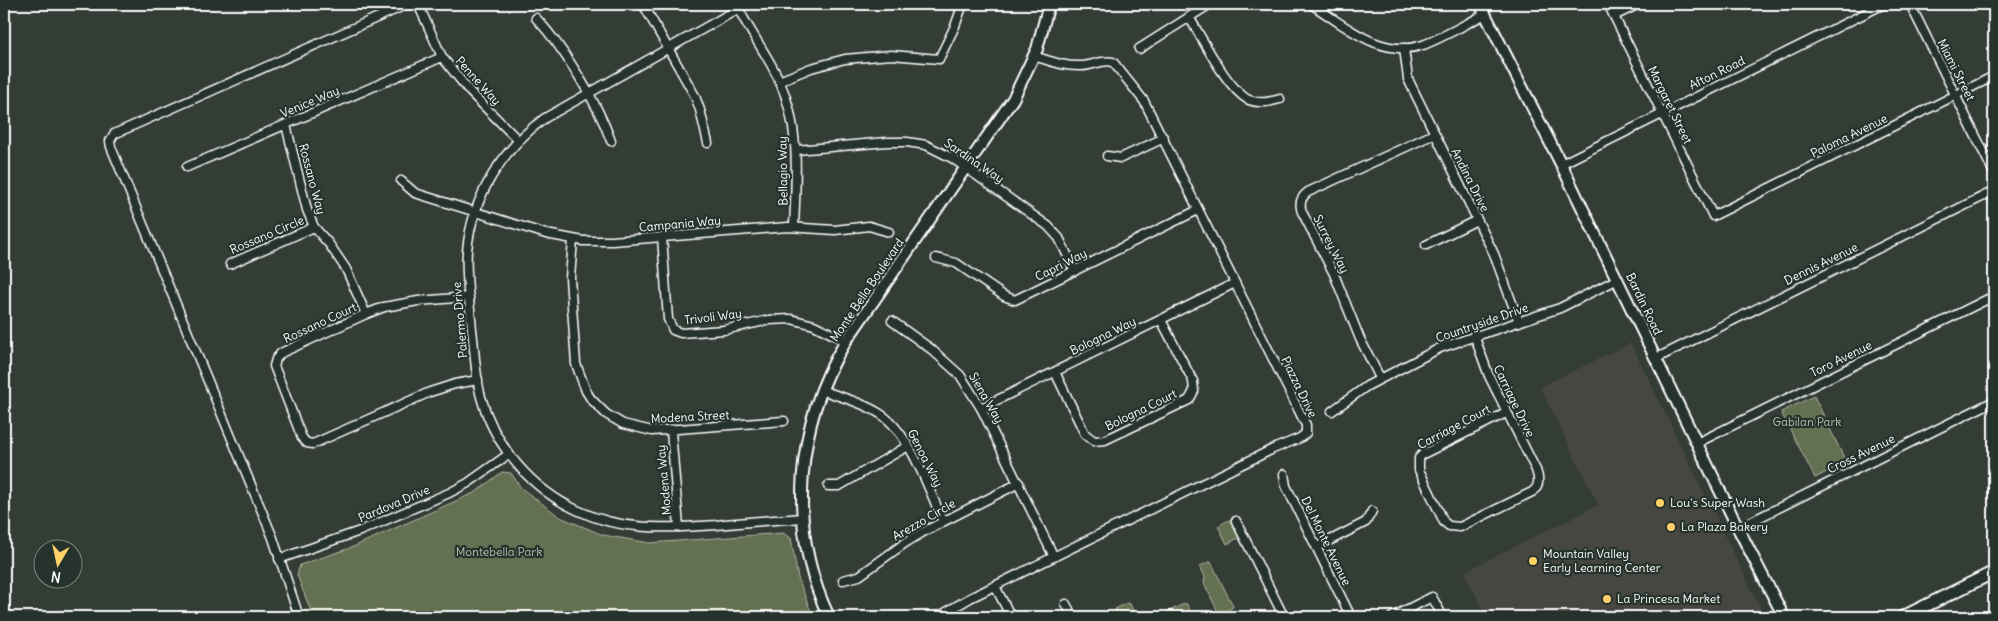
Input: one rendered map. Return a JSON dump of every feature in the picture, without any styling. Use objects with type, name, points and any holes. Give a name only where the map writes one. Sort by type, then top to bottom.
[{"type":"main road","points":[[1903,617],[1994,574]]},
{"type":"street","points":[[299,617],[272,538],[110,141],[114,134],[408,4]]},
{"type":"street","name":"Penne Way","points":[[418,4],[442,57],[470,92],[518,140]]},
{"type":"street","points":[[643,4],[698,103],[708,143]]},
{"type":"street","name":"Palermo Drive","points":[[748,4],[737,6],[545,118],[518,140],[489,180],[475,212],[468,250],[469,297],[478,380],[486,411],[498,437],[509,454],[542,489],[566,505],[584,514],[614,524],[636,528],[679,527],[803,518]]},
{"type":"street","points":[[779,81],[810,68],[845,59],[891,55],[939,59],[963,4]]},
{"type":"street","name":"Monte Bella Boulevard","points":[[829,617],[812,570],[803,518],[802,496],[804,459],[812,418],[821,390],[846,341],[1013,99],[1034,56],[1050,4]]},
{"type":"street","points":[[1139,49],[1210,4]]},
{"type":"street","points":[[1312,4],[1371,41],[1385,46],[1404,48],[1429,42],[1486,14]]},
{"type":"street","name":"Bardin Road","points":[[1480,4],[1657,358],[1738,528],[1784,617]]},
{"type":"street","name":"Margaret Street","points":[[1608,4],[1713,216]]},
{"type":"street","points":[[1614,16],[1639,4]]},
{"type":"street","name":"Afton Road","points":[[1561,164],[1884,4]]},
{"type":"street","name":"Miami Street","points":[[1910,4],[1957,95],[1994,173]]},
{"type":"street","name":"Bellagio Way","points":[[737,6],[779,81],[790,112],[796,150],[794,227]]},
{"type":"street","points":[[1189,17],[1230,82],[1240,93],[1250,100],[1263,103],[1280,99]]},
{"type":"street","points":[[536,18],[558,44],[611,141]]},
{"type":"street","name":"Andina Drive","points":[[1404,48],[1408,79],[1478,220],[1500,269],[1519,322]]},
{"type":"street","name":"Piazza Drive","points":[[938,617],[970,598],[1273,449],[1300,438],[1306,433],[1306,425],[1144,101],[1114,62],[1105,61],[1092,65],[1072,66],[1034,56]]},
{"type":"street","name":"Venice Way","points":[[187,167],[442,57]]},
{"type":"street","name":"Paloma Avenue","points":[[1713,216],[1994,76]]},
{"type":"street","name":"Rossano Way","points":[[286,125],[307,210],[314,227],[329,244],[346,269],[366,314]]},
{"type":"street","name":"Surrey Way","points":[[1380,378],[1360,339],[1338,283],[1302,212],[1301,203],[1304,195],[1308,192],[1434,134]]},
{"type":"street","points":[[1107,156],[1121,158],[1164,138]]},
{"type":"street","name":"Sardina Way","points":[[796,150],[887,142],[907,142],[934,148],[952,158],[1048,226],[1059,238],[1075,271]]},
{"type":"street","name":"Campania Way","points":[[401,181],[415,193],[546,234],[574,240],[600,242],[794,227],[836,230],[869,226],[889,232]]},
{"type":"street","name":"Dennis Avenue","points":[[1657,358],[1994,191]]},
{"type":"street","name":"Capri Way","points":[[936,258],[956,263],[1004,296],[1015,300],[1198,210]]},
{"type":"street","points":[[1426,245],[1478,220]]},
{"type":"street","name":"Rossano Circle","points":[[230,264],[314,227]]},
{"type":"street","name":"Trivoli Way","points":[[662,237],[668,319],[673,330],[681,333],[724,330],[769,320],[791,319],[814,325],[846,341]]},
{"type":"street","name":"Modena Street","points":[[574,240],[570,278],[576,364],[582,384],[598,406],[615,420],[642,430],[671,431],[784,421]]},
{"type":"street","name":"Countryside Drive","points":[[1332,411],[1355,393],[1380,378],[1440,348],[1474,335],[1560,308],[1618,279]]},
{"type":"street","name":"Bologna Way","points":[[980,408],[1235,283]]},
{"type":"street","name":"Toro Avenue","points":[[1697,443],[1994,296]]},
{"type":"street","name":"Rossano Court","points":[[469,297],[402,303],[366,314],[286,351],[276,359],[274,366],[302,438],[307,443],[317,443],[430,392],[455,384],[478,380]]},
{"type":"street","name":"Bologna Court","points":[[1056,372],[1085,434],[1094,441],[1105,440],[1189,400],[1194,391],[1193,381],[1160,320]]},
{"type":"street","name":"Siena Way","points":[[892,322],[947,362],[960,375],[980,408],[1054,557]]},
{"type":"street","name":"Carriage Drive","points":[[1474,335],[1489,376],[1538,475]]},
{"type":"street","name":"Genoa Way","points":[[821,390],[881,414],[898,430],[908,446],[943,521]]},
{"type":"street","name":"Cross Avenue","points":[[1738,528],[1994,401]]},
{"type":"street","name":"Carriage Court","points":[[1506,413],[1423,454],[1419,458],[1419,470],[1444,522],[1452,527],[1460,526],[1532,492],[1537,486],[1538,475]]},
{"type":"street","name":"Modena Way","points":[[671,431],[679,527]]},
{"type":"street","points":[[828,486],[839,486],[908,446]]},
{"type":"street","name":"Pardova Drive","points":[[280,559],[360,531],[448,493],[468,483],[509,454]]},
{"type":"street","name":"Del Monte Avenue","points":[[1284,474],[1286,486],[1351,617]]},
{"type":"street","name":"Arezzo Circle","points":[[843,580],[859,576],[905,543],[943,521],[1018,483]]},
{"type":"street","points":[[1317,547],[1366,522],[1372,511]]},
{"type":"street","points":[[1236,521],[1284,617]]},
{"type":"street","points":[[995,586],[1011,617]]},
{"type":"street","points":[[1392,617],[1432,597],[1443,617]]},
{"type":"street","points":[[1066,604],[1073,617]]},
{"type":"shaded area","points":[[1631,343],[1765,617],[1487,617],[1464,572],[1598,505],[1540,387]]},
{"type":"green space","name":"Gabilan Park","points":[[1814,396],[1846,462],[1815,478],[1781,412]]},
{"type":"green space","name":"Montebella Park","points":[[502,472],[511,473],[521,488],[560,517],[603,535],[650,543],[783,533],[791,538],[798,578],[813,617],[313,617],[297,575],[300,565],[353,547],[476,492]]},
{"type":"green space","points":[[1231,519],[1240,537],[1227,544],[1218,526]]},
{"type":"green space","points":[[1211,562],[1233,606],[1221,613],[1218,612],[1204,583],[1205,577],[1200,566]]},
{"type":"green space","points":[[1127,603],[1130,604],[1136,617],[1119,617],[1115,609]]},
{"type":"green space","points":[[1187,604],[1193,617],[1165,617],[1165,613]]},
{"type":"place","name":"Lou's Super Wash","points":[[1660,503]]},
{"type":"place","name":"La Plaza Bakery","points":[[1671,527]]},
{"type":"place","name":"Mountain Valley Early Learning Center","points":[[1533,561]]},
{"type":"place","name":"La Princesa Market","points":[[1607,599]]}]
